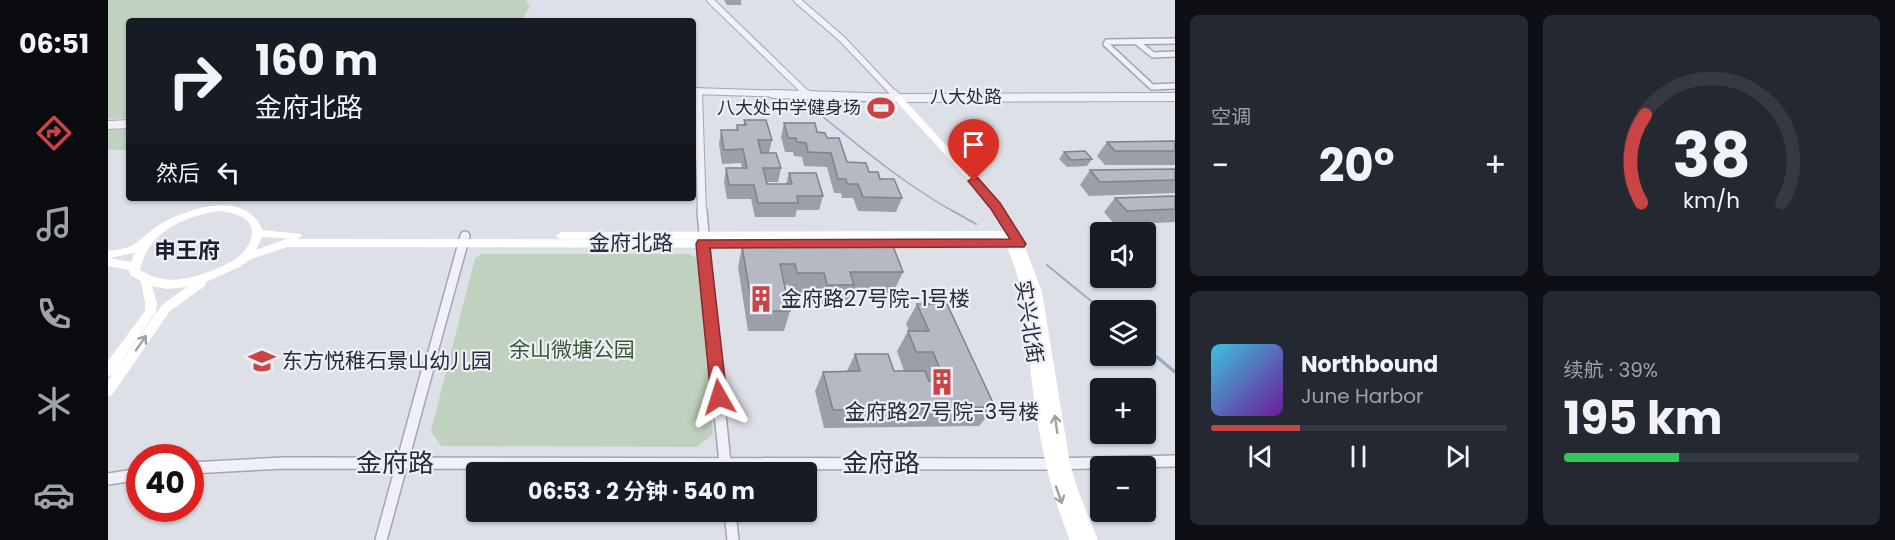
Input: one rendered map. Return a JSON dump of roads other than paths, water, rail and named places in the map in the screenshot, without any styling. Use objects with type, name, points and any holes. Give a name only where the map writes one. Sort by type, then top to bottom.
[{"type":"main road","name":"实兴北街","points":[[898,98],[985,193],[1013,239],[1037,292],[1057,464],[1056,486],[1077,540]]},
{"type":"main road","points":[[108,255],[132,249],[183,215],[218,208],[249,214],[258,233],[245,257]]},
{"type":"main road","name":"金府北路","points":[[258,233],[287,236],[464,239],[1013,239]]},
{"type":"main road","points":[[148,239],[138,253],[134,272],[146,281],[165,285],[183,285],[207,279]]},
{"type":"main road","name":"金府北路","points":[[207,279],[245,257],[286,243],[464,239]]},
{"type":"main road","points":[[108,262],[135,267]]},
{"type":"main road","points":[[108,391],[166,308],[207,279]]},
{"type":"main road","points":[[108,371],[150,312],[151,303],[146,281]]},
{"type":"main road","name":"实兴北街","points":[[1057,464],[1072,493],[1091,540]]},
{"type":"street","points":[[710,0],[809,96]]},
{"type":"street","points":[[796,0],[842,39],[898,98]]},
{"type":"street","points":[[1175,41],[1107,42],[1106,44],[1152,87],[1175,86]]},
{"type":"street","points":[[1137,42],[1153,55],[1175,54]]},
{"type":"street","name":"八大处路","points":[[696,93],[889,100],[898,98],[1175,97]]},
{"type":"street","points":[[696,111],[703,239],[725,462]]},
{"type":"street","points":[[108,125],[126,124]]},
{"type":"street","points":[[381,540],[464,239]]},
{"type":"street","name":"金府路","points":[[817,467],[1175,461]]},
{"type":"street","name":"金府路","points":[[204,467],[243,464],[466,464]]},
{"type":"street","points":[[108,479],[126,476]]},
{"type":"street","points":[[731,522],[733,540]]},
{"type":"waterway","points":[[811,107],[899,177],[956,213]]},
{"type":"waterway","points":[[953,211],[976,224]]},
{"type":"waterway","points":[[1047,265],[1090,300]]},
{"type":"waterway","points":[[1157,357],[1175,372]]},
{"type":"place","name":"八大处中学健身场","points":[[881,108]]},
{"type":"place","name":"金府路27号院-1号楼","points":[[761,299]]},
{"type":"place","name":"东方悦稚石景山幼儿园","points":[[262,361]]},
{"type":"place","name":"金府路27号院-3号楼","points":[[942,382]]},
{"type":"district","name":"申王府","points":[[187,250]]},
{"type":"park label","name":"余山微塘公园","points":[[572,350]]}]
